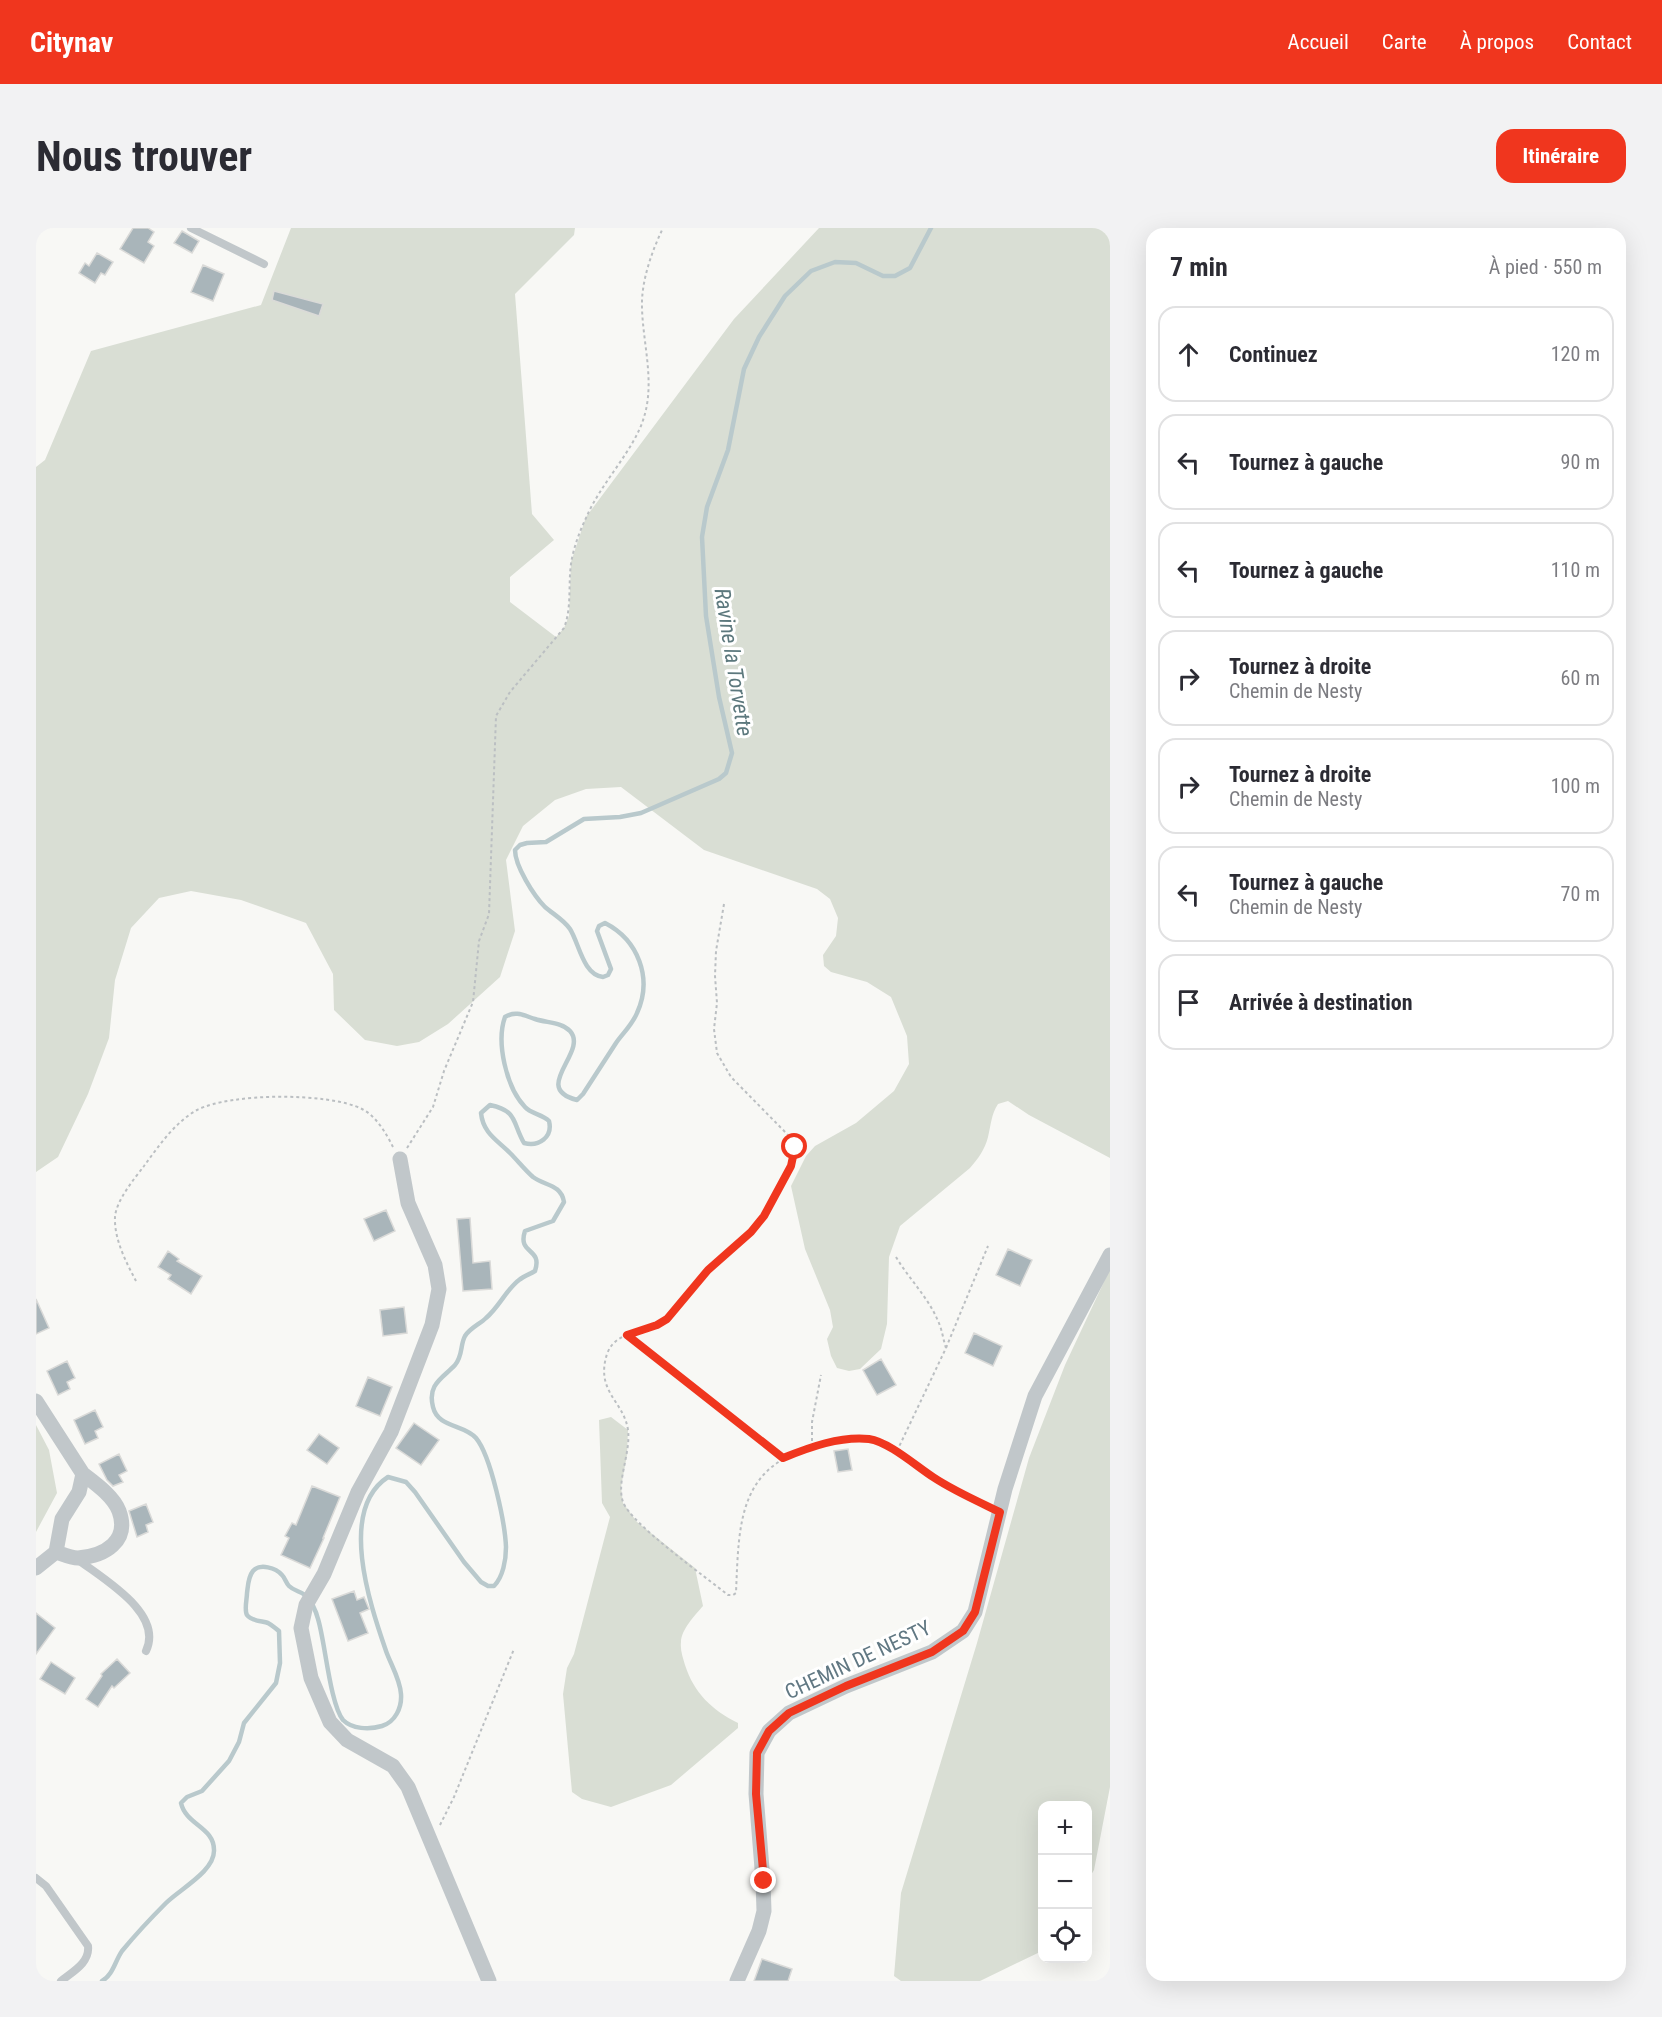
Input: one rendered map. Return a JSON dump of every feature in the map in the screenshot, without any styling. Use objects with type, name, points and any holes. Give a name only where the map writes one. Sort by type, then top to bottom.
[{"type":"street","points":[[400,1159],[408,1203],[435,1264],[439,1288],[432,1325],[391,1432],[358,1492],[324,1575],[306,1605],[301,1628],[311,1678],[330,1722],[346,1740],[393,1766],[408,1787],[489,1981]]},
{"type":"street","name":"CHEMIN DE NESTY","points":[[737,1981],[759,1930],[764,1911],[764,1881],[756,1794],[757,1753],[769,1731],[789,1713],[846,1686],[932,1652],[963,1631],[975,1612],[1000,1512],[1035,1396],[1110,1255]]},
{"type":"street","points":[[36,1401],[83,1474],[103,1490],[119,1510],[122,1529],[115,1544],[104,1552],[76,1558],[56,1552]]},
{"type":"street","points":[[36,1568],[56,1552],[62,1519],[79,1492],[83,1474]]},
{"type":"lane","points":[[191,228],[264,264]]},
{"type":"lane","points":[[76,1558],[132,1601],[146,1620],[150,1632],[151,1641],[146,1651]]},
{"type":"lane","points":[[36,1878],[46,1887],[88,1946],[89,1953],[85,1961],[61,1981]]},
{"type":"path","points":[[136,1281],[124,1259],[116,1230],[115,1215],[130,1184],[164,1140],[195,1111],[228,1099],[250,1097],[281,1097],[340,1103],[362,1109],[375,1119],[400,1159],[433,1107],[448,1062],[473,1002],[479,941],[489,914],[496,716],[510,692],[564,628],[568,616],[571,562],[586,517],[600,490],[633,441],[644,418],[649,387],[642,305],[648,267],[663,228]]},
{"type":"path","points":[[724,904],[716,951],[717,1003],[714,1029],[717,1053],[731,1077],[791,1138],[795,1147],[795,1155],[764,1216],[751,1232],[708,1270],[667,1319],[616,1341],[608,1352],[604,1369],[608,1392],[622,1414],[628,1430],[627,1455],[621,1487],[623,1503],[637,1522],[729,1595],[736,1593],[738,1539],[745,1508],[752,1491],[766,1470],[783,1458],[812,1447],[843,1440],[871,1439],[897,1451],[943,1483],[1000,1512]]},
{"type":"path","points":[[897,1451],[946,1348],[988,1246]]},
{"type":"path","points":[[896,1257],[921,1291],[938,1321],[946,1348]]},
{"type":"path","points":[[627,1335],[783,1458]]},
{"type":"path","points":[[812,1447],[812,1422],[821,1375]]},
{"type":"path","points":[[429,1839],[440,1826],[454,1797],[514,1649]]},
{"type":"shaded area","points":[[291,228],[575,228],[574,235],[515,294],[532,514],[554,540],[510,577],[510,602],[556,637],[564,628],[569,616],[571,562],[586,517],[734,319],[819,228],[1110,228],[1110,1158],[1029,1115],[1008,1101],[998,1104],[985,1146],[973,1165],[900,1226],[889,1257],[887,1324],[881,1349],[860,1369],[849,1371],[837,1368],[831,1356],[827,1339],[833,1327],[830,1310],[805,1249],[791,1186],[806,1156],[815,1146],[856,1123],[894,1091],[909,1064],[907,1036],[891,997],[867,982],[831,972],[824,966],[823,955],[836,936],[838,918],[830,899],[817,889],[704,850],[621,787],[586,789],[555,800],[523,826],[506,860],[515,931],[500,977],[448,1024],[419,1042],[397,1046],[365,1040],[334,1010],[333,974],[306,923],[241,900],[191,891],[159,898],[131,928],[115,980],[109,1038],[88,1094],[58,1157],[36,1172],[36,467],[45,460],[91,351],[261,305]]},
{"type":"shaded area","points":[[1110,1269],[1110,1787],[1094,1870],[1092,1873],[1092,1801],[1038,1801],[1038,1953],[980,1981],[901,1981],[894,1976],[901,1893],[977,1643],[1029,1458],[1065,1365]]},
{"type":"shaded area","points":[[611,1417],[628,1430],[627,1455],[621,1487],[623,1503],[637,1522],[695,1568],[703,1606],[689,1623],[682,1637],[681,1651],[689,1675],[705,1700],[738,1723],[738,1728],[671,1785],[611,1807],[582,1799],[572,1792],[563,1694],[567,1668],[574,1654],[610,1517],[602,1503],[599,1420]]},
{"type":"shaded area","points":[[36,1425],[49,1450],[57,1493],[36,1532]]},
{"type":"building","points":[[133,228],[148,228],[154,232],[148,242],[154,246],[144,263],[120,249]]},
{"type":"building","points":[[182,231],[199,241],[192,253],[174,243]]},
{"type":"building","points":[[97,253],[113,262],[105,275],[101,273],[95,283],[79,273],[85,263],[89,266]]},
{"type":"building","points":[[203,265],[224,274],[213,301],[191,292]]},
{"type":"building","points":[[274,291],[323,304],[319,316],[272,300]]},
{"type":"building","points":[[386,1210],[395,1231],[374,1241],[364,1219]]},
{"type":"building","points":[[470,1218],[473,1263],[490,1261],[492,1289],[463,1291],[457,1219]]},
{"type":"building","points":[[1008,1249],[1032,1260],[1020,1286],[996,1275]]},
{"type":"building","points":[[168,1251],[179,1259],[177,1261],[202,1276],[191,1294],[168,1279],[171,1275],[158,1267]]},
{"type":"building","points":[[36,1299],[49,1328],[36,1334]]},
{"type":"building","points":[[404,1307],[407,1333],[383,1336],[380,1310]]},
{"type":"building","points":[[974,1333],[1002,1346],[993,1366],[965,1353]]},
{"type":"building","points":[[881,1359],[896,1385],[877,1395],[863,1370]]},
{"type":"building","points":[[67,1361],[75,1378],[67,1382],[70,1389],[58,1395],[47,1371]]},
{"type":"building","points":[[368,1377],[392,1387],[380,1416],[356,1406]]},
{"type":"building","points":[[95,1410],[103,1427],[95,1431],[98,1438],[85,1444],[74,1420]]},
{"type":"building","points":[[414,1423],[439,1440],[421,1465],[396,1448]]},
{"type":"building","points":[[319,1434],[339,1448],[327,1464],[307,1450]]},
{"type":"building","points":[[848,1449],[852,1470],[838,1472],[834,1451]]},
{"type":"building","points":[[119,1454],[127,1471],[119,1475],[123,1482],[113,1486],[107,1480],[99,1464]]},
{"type":"building","points":[[312,1486],[340,1497],[310,1568],[281,1555],[289,1538],[285,1536],[292,1523],[296,1525]]},
{"type":"building","points":[[146,1504],[153,1522],[146,1525],[148,1532],[137,1537],[129,1511]]},
{"type":"building","points":[[354,1591],[357,1600],[364,1597],[369,1609],[360,1613],[368,1633],[348,1641],[332,1599]]},
{"type":"building","points":[[36,1613],[55,1628],[36,1654]]},
{"type":"building","points":[[117,1659],[130,1673],[114,1688],[112,1686],[98,1707],[86,1699],[102,1676],[101,1674]]},
{"type":"building","points":[[51,1662],[75,1678],[65,1694],[40,1679]]},
{"type":"building","points":[[762,1959],[792,1969],[788,1981],[754,1981]]},
{"type":"waterway","name":"Ravine la Torvette","points":[[102,1981],[109,1975],[122,1951],[138,1932],[166,1903],[196,1879],[213,1858],[213,1842],[210,1836],[188,1816],[181,1803],[187,1797],[202,1791],[229,1761],[239,1742],[244,1723],[276,1683],[280,1663],[279,1631],[268,1623],[251,1618],[246,1613],[248,1585],[253,1571],[260,1567],[276,1570],[289,1586],[309,1600],[315,1609],[321,1629],[331,1687],[338,1712],[347,1723],[366,1728],[382,1726],[391,1721],[397,1714],[401,1699],[399,1683],[373,1610],[362,1560],[361,1535],[364,1512],[373,1492],[388,1477],[406,1482],[481,1582],[494,1586],[500,1578],[505,1557],[505,1536],[487,1459],[476,1438],[465,1430],[440,1419],[433,1407],[432,1393],[437,1382],[458,1362],[463,1339],[467,1333],[491,1314],[514,1284],[535,1271],[536,1258],[524,1244],[525,1231],[553,1221],[564,1202],[560,1192],[533,1177],[491,1136],[482,1120],[481,1113],[490,1105],[499,1107],[510,1114],[524,1143],[540,1142],[549,1132],[549,1121],[525,1107],[518,1098],[508,1076],[502,1051],[502,1027],[505,1017],[520,1014],[559,1024],[570,1031],[574,1040],[559,1078],[559,1087],[564,1094],[577,1100],[635,1017],[642,1000],[643,987],[643,974],[634,950],[617,930],[605,923],[599,926],[597,931],[611,969],[608,975],[603,977],[591,971],[582,958],[570,929],[536,896],[518,864],[515,850],[527,843],[546,842],[584,819],[641,813],[719,779],[726,773],[732,753],[719,697],[706,616],[702,537],[707,507],[728,450],[744,369],[759,337],[785,296],[811,271],[835,262],[856,263],[883,276],[895,276],[910,268],[931,228]]},
{"type":"route","points":[[764,1881],[756,1794],[757,1753],[769,1731],[789,1713],[846,1686],[932,1652],[963,1631],[975,1612],[1000,1512],[963,1495],[897,1451],[871,1439],[843,1440],[812,1447],[783,1458],[627,1335],[657,1325],[667,1319],[708,1270],[751,1232],[764,1216],[791,1166],[795,1147]]}]
